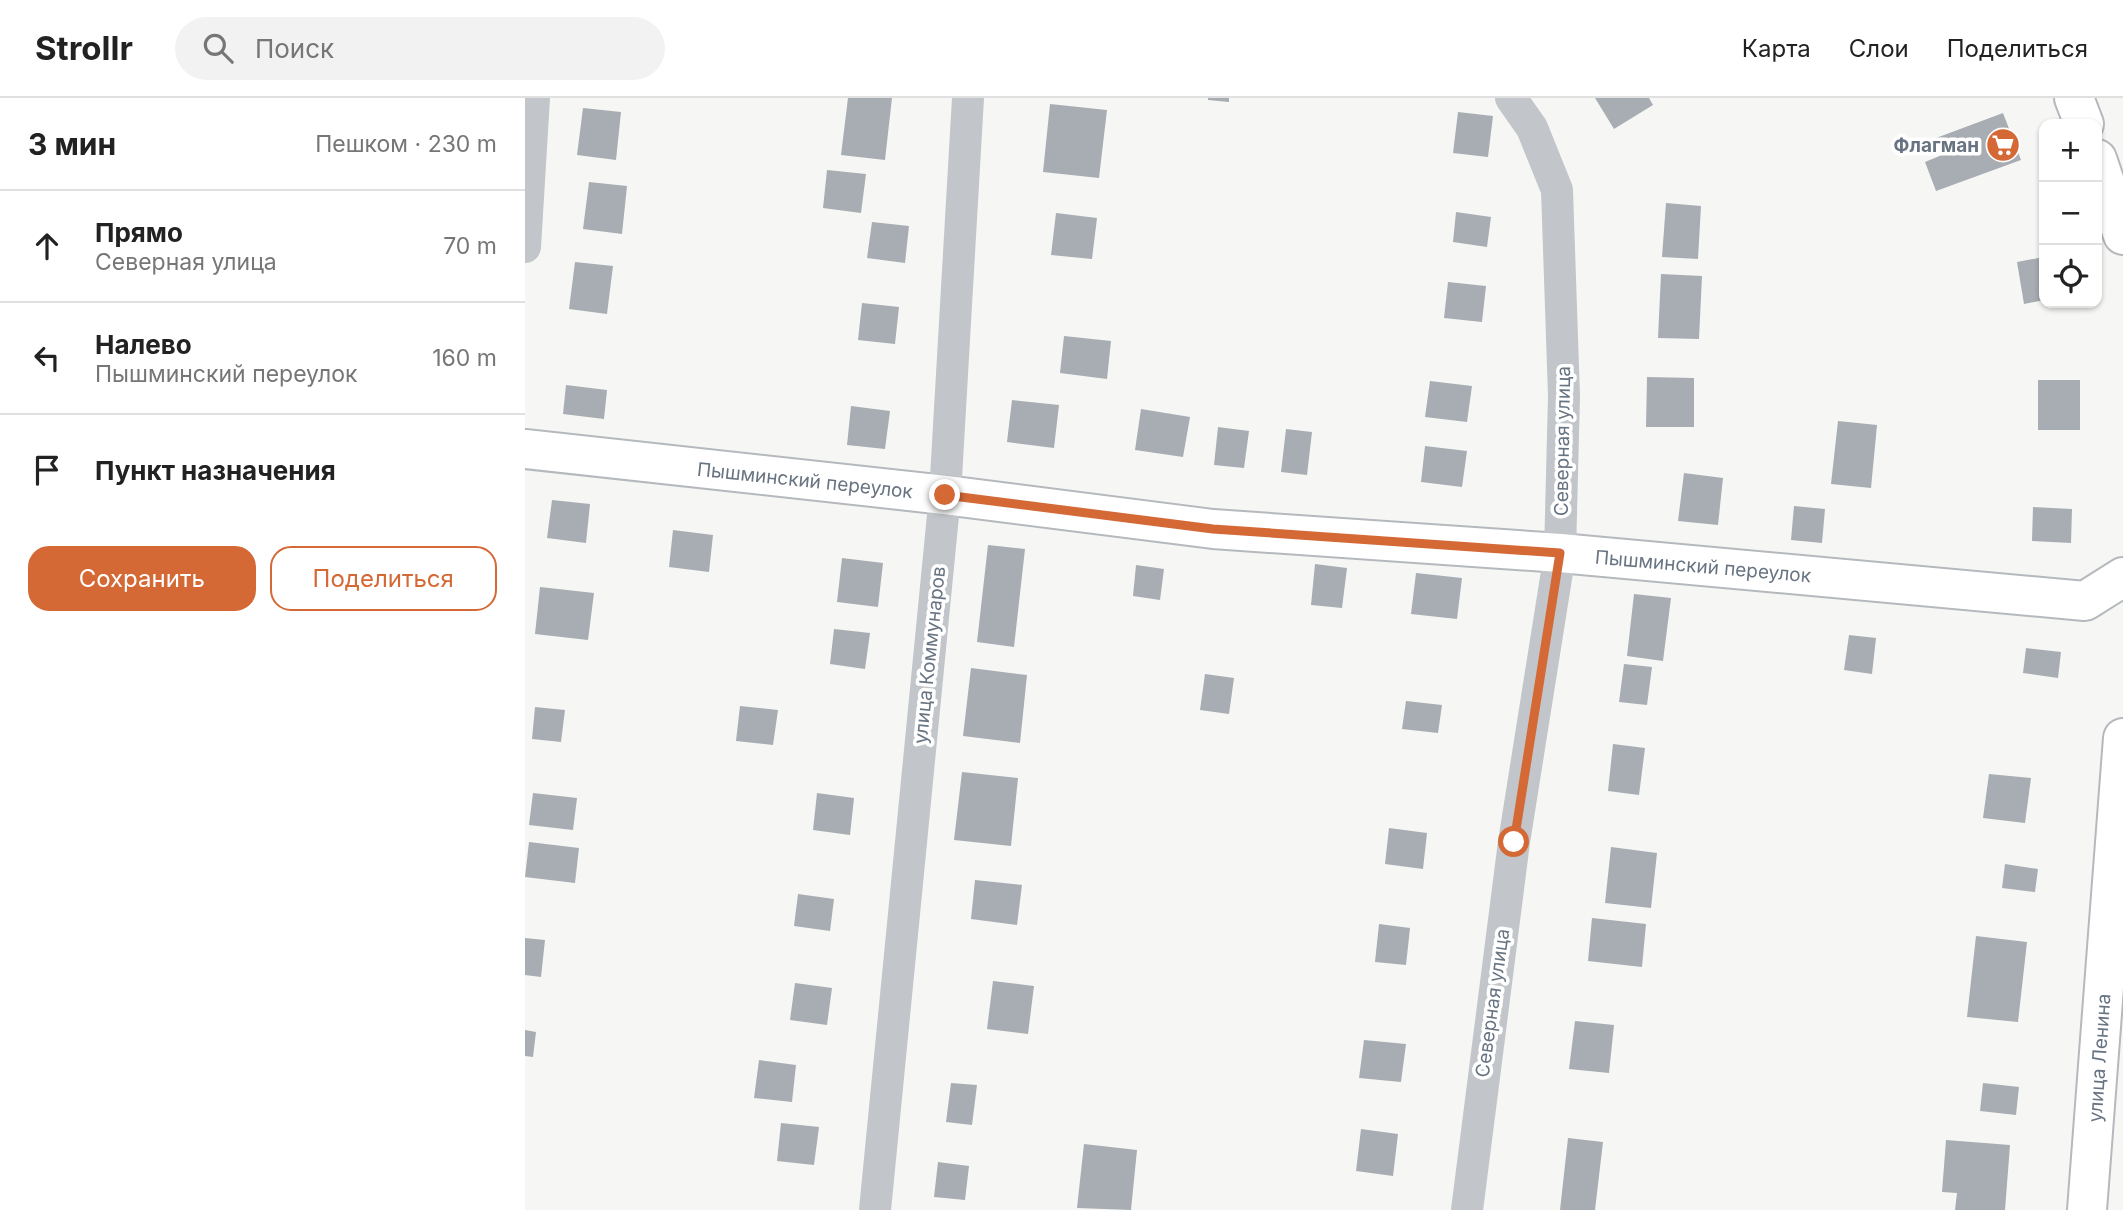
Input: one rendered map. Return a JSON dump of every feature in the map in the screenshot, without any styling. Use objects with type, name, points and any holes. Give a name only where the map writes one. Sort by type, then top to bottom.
[{"type":"street","points":[[525,247],[534,98]]},
{"type":"street","name":"улица Коммунаров","points":[[875,1210],[945,495],[968,98]]},
{"type":"street","name":"Северная улица","points":[[1467,1210],[1514,842],[1560,553],[1565,396],[1557,190],[1532,128],[1511,98]]},
{"type":"street","points":[[2074,98],[2082,119]]},
{"type":"street","points":[[2106,165],[2123,235]]},
{"type":"street","name":"Пышминский переулок","points":[[525,449],[945,495],[1213,529],[1560,553],[2085,601],[2123,577]]},
{"type":"street","name":"улица Ленина","points":[[2087,1210],[2123,738]]},
{"type":"building","points":[[848,98],[892,98],[885,160],[841,155]]},
{"type":"building","points":[[1229,98],[1229,102],[1208,100]]},
{"type":"building","points":[[1595,98],[1649,98],[1653,105],[1614,129]]},
{"type":"building","points":[[1050,104],[1107,110],[1099,178],[1043,172]]},
{"type":"building","points":[[583,108],[621,112],[616,160],[577,155]]},
{"type":"building","points":[[1458,112],[1493,116],[1488,157],[1453,153]]},
{"type":"building","points":[[2003,113],[2021,160],[1936,191],[1925,162],[1942,155],[1936,138]]},
{"type":"building","points":[[827,170],[866,174],[861,213],[823,208]]},
{"type":"building","points":[[589,182],[627,186],[622,234],[583,229]]},
{"type":"building","points":[[1666,203],[1701,206],[1698,259],[1662,257]]},
{"type":"building","points":[[1456,212],[1491,217],[1487,247],[1453,242]]},
{"type":"building","points":[[1056,213],[1097,218],[1092,259],[1051,255]]},
{"type":"building","points":[[872,222],[909,226],[905,263],[867,258]]},
{"type":"building","points":[[2039,258],[2039,301],[2024,304],[2017,262]]},
{"type":"building","points":[[575,262],[613,266],[607,314],[569,309]]},
{"type":"building","points":[[1661,274],[1702,276],[1699,339],[1658,338]]},
{"type":"building","points":[[1448,282],[1486,286],[1482,322],[1444,318]]},
{"type":"building","points":[[862,303],[899,307],[895,344],[858,340]]},
{"type":"building","points":[[1064,336],[1111,341],[1107,379],[1060,373]]},
{"type":"building","points":[[1647,377],[1694,378],[1694,427],[1646,427]]},
{"type":"building","points":[[2038,380],[2080,380],[2080,430],[2038,430]]},
{"type":"building","points":[[1430,381],[1472,386],[1467,422],[1425,417]]},
{"type":"building","points":[[566,385],[607,390],[604,419],[563,414]]},
{"type":"building","points":[[1012,400],[1059,405],[1054,448],[1007,442]]},
{"type":"building","points":[[851,406],[890,411],[885,449],[847,445]]},
{"type":"building","points":[[1141,409],[1190,417],[1183,457],[1135,450]]},
{"type":"building","points":[[1838,421],[1877,425],[1871,488],[1831,484]]},
{"type":"building","points":[[1218,427],[1249,431],[1244,468],[1214,465]]},
{"type":"building","points":[[1286,429],[1312,432],[1307,475],[1281,472]]},
{"type":"building","points":[[1425,446],[1467,451],[1462,487],[1421,482]]},
{"type":"building","points":[[1684,473],[1723,478],[1718,525],[1678,521]]},
{"type":"building","points":[[552,500],[590,504],[586,543],[547,538]]},
{"type":"building","points":[[1794,506],[1825,509],[1822,543],[1791,540]]},
{"type":"building","points":[[2033,507],[2072,509],[2071,543],[2032,541]]},
{"type":"building","points":[[673,530],[713,535],[709,572],[669,567]]},
{"type":"building","points":[[988,545],[1025,549],[1014,647],[977,642]]},
{"type":"building","points":[[842,558],[883,563],[878,607],[837,602]]},
{"type":"building","points":[[1315,564],[1347,568],[1342,608],[1311,605]]},
{"type":"building","points":[[1136,565],[1164,569],[1160,600],[1133,596]]},
{"type":"building","points":[[1416,573],[1462,578],[1457,619],[1411,614]]},
{"type":"building","points":[[540,587],[594,593],[588,640],[535,634]]},
{"type":"building","points":[[1634,594],[1671,598],[1663,661],[1627,656]]},
{"type":"building","points":[[834,629],[870,633],[865,669],[830,664]]},
{"type":"building","points":[[1849,635],[1876,638],[1872,674],[1844,670]]},
{"type":"building","points":[[2026,648],[2061,652],[2058,678],[2023,673]]},
{"type":"building","points":[[1624,664],[1652,667],[1647,705],[1619,702]]},
{"type":"building","points":[[971,668],[1027,675],[1020,743],[963,736]]},
{"type":"building","points":[[1205,674],[1234,678],[1229,714],[1200,710]]},
{"type":"building","points":[[1406,701],[1442,705],[1438,733],[1402,729]]},
{"type":"building","points":[[740,706],[778,710],[773,745],[736,741]]},
{"type":"building","points":[[535,707],[565,710],[561,742],[532,739]]},
{"type":"building","points":[[1613,744],[1645,748],[1639,795],[1608,791]]},
{"type":"building","points":[[962,772],[1018,778],[1011,846],[954,840]]},
{"type":"building","points":[[1989,774],[2031,778],[2025,823],[1983,818]]},
{"type":"building","points":[[533,793],[577,798],[573,830],[529,825]]},
{"type":"building","points":[[817,793],[854,798],[850,835],[813,830]]},
{"type":"building","points":[[1389,828],[1427,833],[1423,869],[1385,864]]},
{"type":"building","points":[[529,842],[579,848],[575,883],[525,877]]},
{"type":"building","points":[[1611,847],[1657,853],[1651,908],[1605,903]]},
{"type":"building","points":[[2005,864],[2038,869],[2035,892],[2002,888]]},
{"type":"building","points":[[975,880],[1022,885],[1017,925],[971,919]]},
{"type":"building","points":[[798,894],[834,899],[830,931],[794,926]]},
{"type":"building","points":[[1592,918],[1646,924],[1642,967],[1588,961]]},
{"type":"building","points":[[1379,924],[1410,928],[1406,965],[1375,962]]},
{"type":"building","points":[[1976,936],[2027,942],[2018,1022],[1967,1017]]},
{"type":"building","points":[[525,938],[545,940],[541,977],[525,975]]},
{"type":"building","points":[[993,981],[1034,986],[1028,1034],[987,1029]]},
{"type":"building","points":[[795,983],[832,988],[827,1025],[790,1020]]},
{"type":"building","points":[[1575,1021],[1614,1025],[1609,1073],[1569,1069]]},
{"type":"building","points":[[525,1030],[536,1032],[533,1057],[525,1056]]},
{"type":"building","points":[[1364,1040],[1406,1044],[1401,1082],[1359,1078]]},
{"type":"building","points":[[759,1060],[796,1065],[792,1102],[754,1098]]},
{"type":"building","points":[[951,1083],[977,1085],[972,1125],[946,1122]]},
{"type":"building","points":[[1983,1083],[2019,1087],[2016,1115],[1980,1111]]},
{"type":"building","points":[[781,1123],[819,1127],[814,1165],[777,1161]]},
{"type":"building","points":[[1361,1129],[1398,1134],[1393,1176],[1356,1171]]},
{"type":"building","points":[[1568,1138],[1603,1142],[1595,1210],[1560,1210]]},
{"type":"building","points":[[1946,1140],[2010,1145],[2005,1210],[1955,1210],[1957,1193],[1942,1192]]},
{"type":"building","points":[[1084,1144],[1137,1150],[1131,1210],[1077,1208]]},
{"type":"building","points":[[938,1162],[969,1166],[965,1200],[934,1197]]},
{"type":"place","name":"Флагман","points":[[2003,145]]},
{"type":"route","points":[[945,495],[1213,529],[1560,553],[1514,842]]}]
